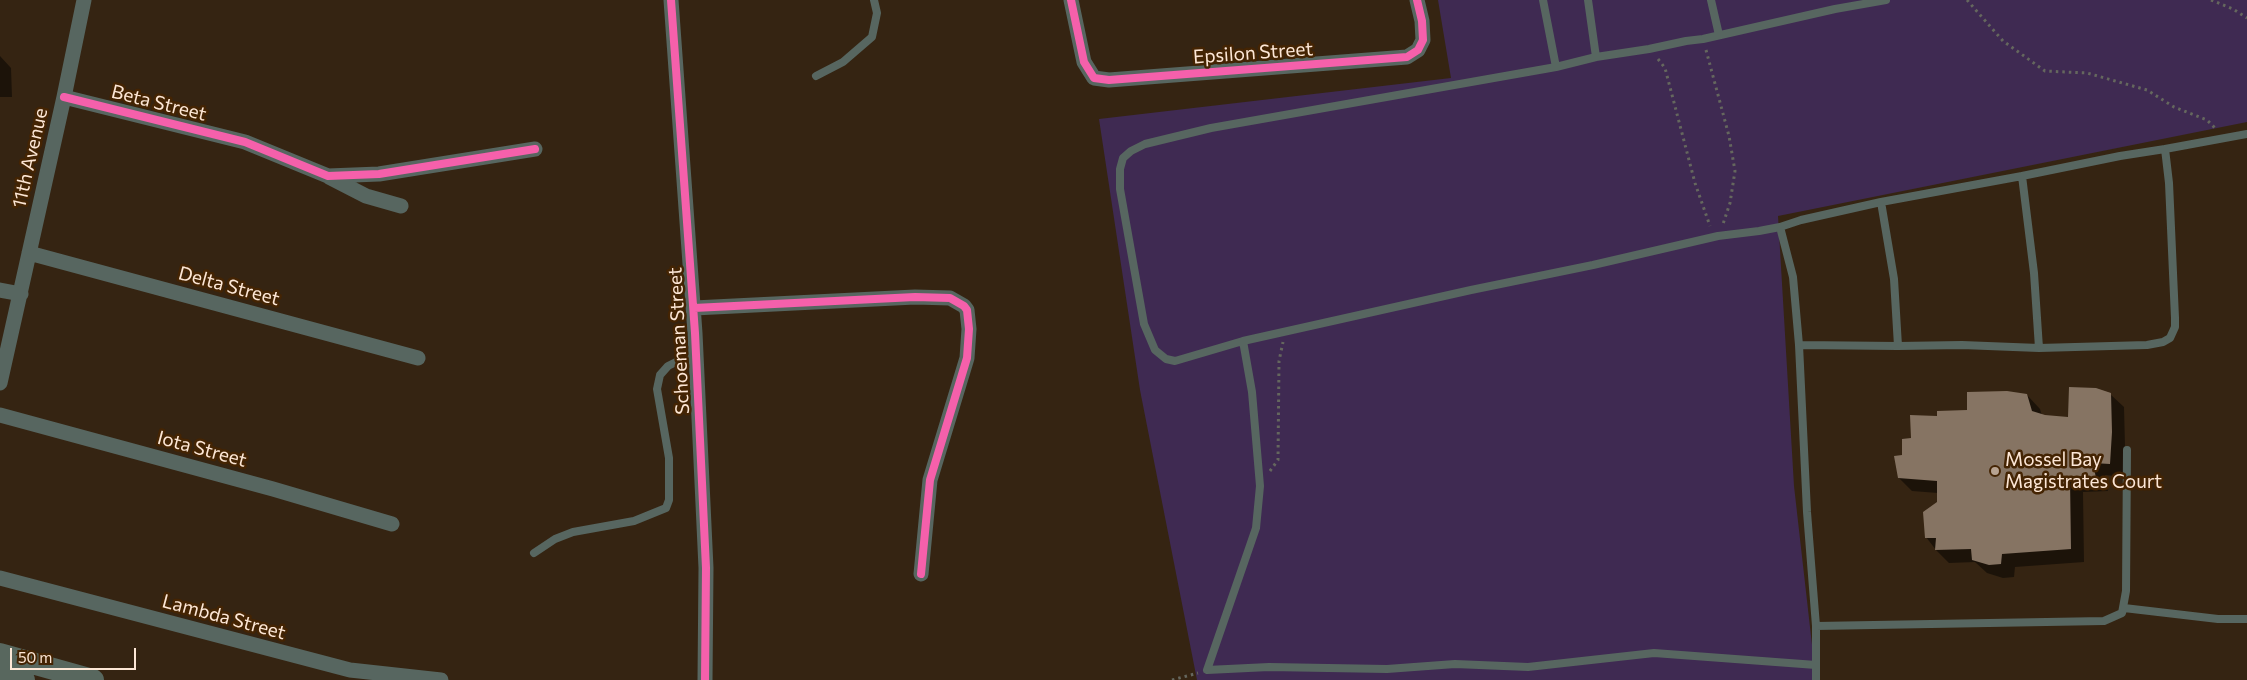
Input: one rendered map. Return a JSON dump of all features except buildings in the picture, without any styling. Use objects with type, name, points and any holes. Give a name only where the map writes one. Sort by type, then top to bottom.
[{"type":"main road","points":[[0,654],[93,680]]},
{"type":"main road","points":[[0,673],[24,680]]},
{"type":"street","name":"11th Avenue","points":[[0,383],[84,0]]},
{"type":"street","name":"Schoeman Street","points":[[671,0],[694,308],[706,568],[705,680]]},
{"type":"street","name":"Epsilon Street","points":[[1071,0],[1084,62],[1094,78],[1109,80],[1400,58],[1413,55],[1423,40],[1422,21],[1417,0]]},
{"type":"street","name":"Beta Street","points":[[64,97],[245,142],[328,176],[366,196],[401,206]]},
{"type":"street","points":[[328,176],[379,174],[535,149]]},
{"type":"street","name":"Delta Street","points":[[29,253],[418,358]]},
{"type":"street","points":[[0,290],[21,294]]},
{"type":"street","points":[[694,308],[914,297],[950,298],[964,306],[967,310],[970,329],[967,358],[930,480],[921,574]]},
{"type":"street","name":"Iota Street","points":[[0,415],[273,489],[392,524]]},
{"type":"street","name":"Lambda Street","points":[[0,578],[350,670],[441,680]]},
{"type":"lane","points":[[816,76],[843,62],[872,37],[877,13],[874,0]]},
{"type":"lane","points":[[1543,0],[1556,67]]},
{"type":"lane","points":[[1588,0],[1596,58]]},
{"type":"lane","points":[[1711,0],[1719,35]]},
{"type":"lane","points":[[1834,0],[1836,9]]},
{"type":"lane","points":[[1886,0],[1836,9],[1703,39],[1556,67],[1211,128],[1145,144],[1130,150],[1123,158],[1120,169],[1120,189],[1144,324],[1155,350],[1166,359],[1175,361],[1285,332],[1718,236],[1759,232],[1801,220],[1881,202],[2120,156],[2165,150],[2247,134]]},
{"type":"lane","points":[[1799,345],[2039,348],[2147,346],[2163,342],[2170,338],[2175,327],[2176,318],[2169,183],[2165,150]]},
{"type":"lane","points":[[2022,176],[2034,274],[2039,348]]},
{"type":"lane","points":[[1881,202],[1894,280],[1898,346]]},
{"type":"lane","points":[[1780,226],[1793,276],[1799,345],[1807,512],[1816,626],[1816,680]]},
{"type":"lane","points":[[1243,342],[1252,392],[1260,486],[1256,528],[1207,670],[1269,667],[1387,669],[1455,664],[1528,667],[1654,653],[1816,665]]},
{"type":"lane","points":[[534,553],[555,539],[573,532],[634,521],[666,508],[669,500],[668,458],[657,389],[660,375],[668,366],[696,352]]},
{"type":"lane","points":[[1816,626],[2104,621],[2116,618],[2122,613],[2124,608],[2127,450]]},
{"type":"lane","points":[[2124,608],[2218,619],[2247,619]]},
{"type":"path","points":[[1968,0],[2003,41],[2046,71],[2088,72],[2148,90],[2174,107],[2207,120],[2226,139]]},
{"type":"path","points":[[2211,0],[2233,9],[2247,18]]},
{"type":"path","points":[[1703,39],[1729,136],[1735,172],[1730,203],[1718,236]]},
{"type":"path","points":[[1649,49],[1665,68],[1694,183],[1708,224],[1718,236]]},
{"type":"path","points":[[1260,486],[1278,460],[1279,361],[1285,332]]},
{"type":"path","points":[[1172,680],[1207,670]]},
{"type":"shaded area","points":[[1438,0],[2247,0],[2247,122],[1778,216],[1794,486],[1816,680],[1197,680],[1140,390],[1099,119],[1451,78]]},
{"type":"cycle path","points":[[671,0],[695,333],[706,568],[705,680]]},
{"type":"cycle path","points":[[1071,0],[1084,62],[1094,78],[1109,80],[1407,57],[1418,50],[1423,40],[1422,21],[1417,0]]},
{"type":"cycle path","points":[[64,97],[245,142],[328,176],[379,174],[535,149]]},
{"type":"cycle path","points":[[694,308],[915,297],[950,298],[964,306],[967,310],[969,329],[967,358],[930,480],[921,574]]},
{"type":"place","name":"Mossel Bay Magistrates Court","points":[[1995,471]]}]
